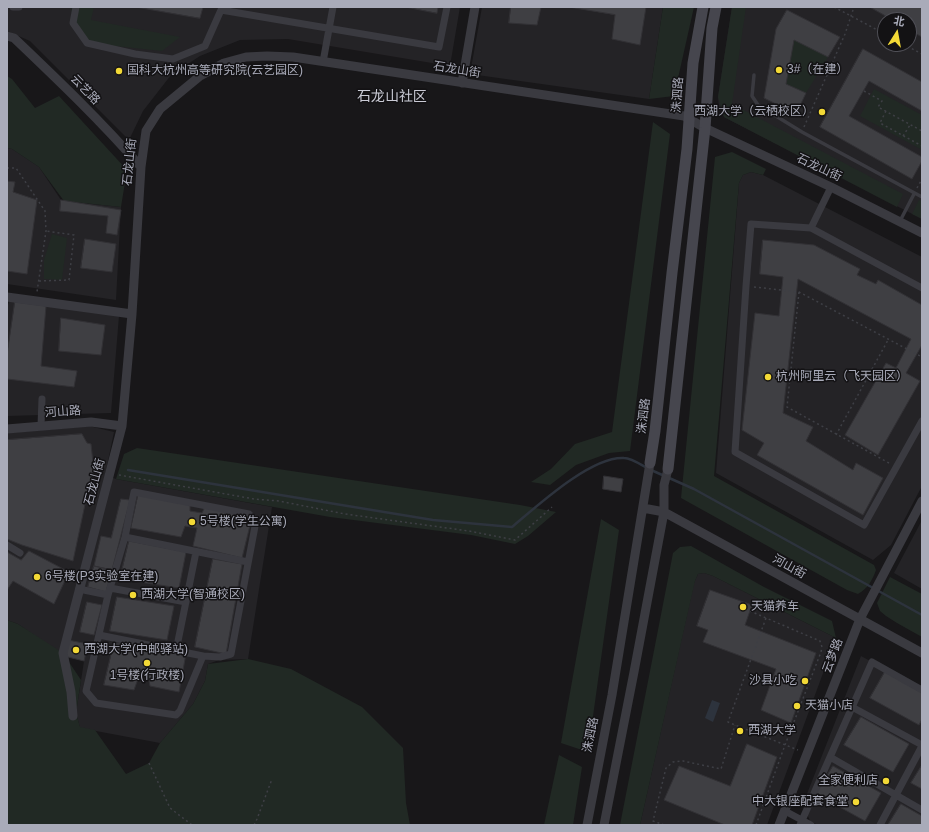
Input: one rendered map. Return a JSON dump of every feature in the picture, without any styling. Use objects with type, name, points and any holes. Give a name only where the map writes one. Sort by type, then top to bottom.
[{"type":"main road","name":"洙泗路","points":[[650,463],[655,431],[687,150],[693,63],[703,7]]},
{"type":"main road","points":[[668,469],[705,128],[712,28],[716,7]]},
{"type":"street","points":[[14,7],[19,7]]},
{"type":"street","points":[[76,7],[73,23],[87,43],[135,54],[173,60],[205,46],[222,8],[439,47],[447,7]]},
{"type":"street","points":[[323,62],[333,7]]},
{"type":"street","points":[[462,83],[476,7]]},
{"type":"street","name":"云艺路","points":[[7,36],[14,38],[64,85],[141,166]]},
{"type":"street","name":"石龙山街","points":[[73,716],[62,653],[122,426],[132,314],[141,166],[146,131],[160,109],[200,76],[224,63],[246,57],[293,57],[684,116],[705,128],[831,187],[922,233]]},
{"type":"street","points":[[811,228],[831,187]]},
{"type":"street","points":[[922,288],[811,228],[751,224],[735,452],[864,525],[922,421]]},
{"type":"street","points":[[7,296],[132,314]]},
{"type":"street","points":[[40,426],[42,399]]},
{"type":"street","name":"河山路","points":[[7,429],[91,422],[122,426]]},
{"type":"street","name":"洙泗路","points":[[587,825],[612,695],[650,463]]},
{"type":"street","points":[[604,825],[664,512],[664,485],[668,469]]},
{"type":"street","points":[[99,635],[202,656],[220,657],[231,654],[256,521],[249,514],[134,492],[125,537],[109,592],[99,635],[86,691],[96,703],[176,715],[180,711],[202,656]]},
{"type":"street","name":"云梦路","points":[[779,825],[860,619],[922,501]]},
{"type":"street","name":"河山街","points":[[643,508],[664,512],[922,653]]},
{"type":"street","points":[[125,537],[248,562]]},
{"type":"street","points":[[7,545],[20,553]]},
{"type":"street","points":[[176,651],[196,552]]},
{"type":"street","points":[[79,589],[186,602]]},
{"type":"street","points":[[801,822],[872,662],[922,690]]},
{"type":"street","points":[[852,707],[922,745],[880,825]]},
{"type":"street","points":[[830,757],[922,810]]},
{"type":"street","points":[[785,811],[801,822],[811,825]]},
{"type":"lane","points":[[754,75],[752,96],[758,105],[802,132],[922,197]]},
{"type":"lane","points":[[900,222],[914,194]]},
{"type":"path","points":[[834,7],[877,30]]},
{"type":"path","points":[[802,132],[845,34],[854,7]]},
{"type":"path","points":[[864,90],[882,101],[878,107],[922,132]]},
{"type":"path","points":[[886,112],[880,123],[922,146]]},
{"type":"path","points":[[903,136],[910,125]]},
{"type":"path","points":[[7,168],[16,168],[45,211],[46,231],[36,300]]},
{"type":"path","points":[[914,194],[922,179]]},
{"type":"path","points":[[38,281],[69,280],[74,235],[46,231]]},
{"type":"path","points":[[746,286],[798,292],[922,357]]},
{"type":"path","points":[[798,292],[787,407],[897,468]]},
{"type":"path","points":[[836,435],[888,340]]},
{"type":"path","points":[[109,473],[254,499],[279,501],[345,514],[469,531],[515,540],[552,507]]},
{"type":"path","points":[[750,612],[820,641],[822,647],[756,825]]},
{"type":"path","points":[[766,618],[728,722],[807,754]]},
{"type":"path","points":[[664,825],[653,821],[666,768],[673,762],[683,761],[720,769],[735,725]]},
{"type":"path","points":[[150,763],[170,808],[192,825]]},
{"type":"path","points":[[254,825],[272,779]]},
{"type":"shaded area","name":"国科大杭州高等研究院(云艺园区)","points":[[7,7],[460,7],[450,66],[288,39],[240,40],[200,56],[171,75],[143,111],[129,140],[30,41],[7,31]]},
{"type":"shaded area","points":[[71,7],[94,7],[91,20],[180,37],[162,51],[87,43],[73,23]]},
{"type":"shaded area","points":[[482,7],[663,7],[649,99],[470,74]]},
{"type":"shaded area","points":[[663,7],[694,7],[674,96],[649,99]]},
{"type":"shaded area","name":"西湖大学（云栖校区）","points":[[732,7],[922,7],[922,219],[724,117],[719,107],[718,97]]},
{"type":"shaded area","points":[[732,7],[746,7],[732,104],[903,194],[897,207],[724,117],[718,97]]},
{"type":"shaded area","points":[[794,40],[828,57],[806,93],[786,84]]},
{"type":"shaded area","points":[[7,76],[12,79],[35,108],[59,96],[127,170],[121,207],[64,201],[39,167],[12,149],[7,148]]},
{"type":"shaded area","points":[[874,89],[922,115],[922,150],[860,116]]},
{"type":"shaded area","points":[[653,122],[670,134],[630,451],[609,453],[576,465],[550,485],[531,482],[551,469],[575,444],[612,432]]},
{"type":"shaded area","points":[[7,148],[12,149],[39,167],[61,200],[121,207],[116,300],[7,284]]},
{"type":"shaded area","points":[[732,152],[766,169],[763,175],[751,172],[743,175],[739,183],[714,476],[874,565],[876,570],[871,581],[867,587],[858,594],[847,590],[681,498],[715,157]]},
{"type":"shaded area","name":"杭州阿里云（飞天园区）","points":[[751,172],[763,175],[922,257],[922,486],[891,545],[873,560],[716,473],[739,183],[743,175]]},
{"type":"shaded area","points":[[919,200],[922,201],[922,219],[912,214]]},
{"type":"shaded area","points":[[52,234],[67,238],[62,280],[44,279],[44,260]]},
{"type":"shaded area","points":[[9,301],[119,316],[111,413],[7,416],[7,309]]},
{"type":"shaded area","name":"西湖大学(智通校区)","points":[[89,426],[114,432],[105,475],[116,479],[272,507],[248,659],[219,660],[208,664],[205,681],[193,704],[160,743],[80,728],[76,713],[84,661],[64,656],[18,624],[7,620],[7,433]]},
{"type":"shaded area","points":[[137,448],[520,505],[556,512],[528,536],[515,544],[471,535],[330,517],[116,479],[124,454]]},
{"type":"shaded area","points":[[601,519],[619,530],[588,752],[561,743]]},
{"type":"shaded area","points":[[922,520],[922,589],[894,573]]},
{"type":"shaded area","points":[[691,546],[764,587],[832,621],[836,638],[713,576],[704,573],[698,574],[695,581],[640,825],[620,825],[673,553],[680,547]]},
{"type":"shaded area","name":"西湖大学","points":[[704,573],[713,576],[836,638],[767,825],[640,825],[694,583],[698,574]]},
{"type":"shaded area","points":[[890,577],[922,594],[922,637],[897,623],[880,611],[877,603]]},
{"type":"shaded area","points":[[7,620],[18,624],[63,653],[81,680],[76,713],[80,727],[95,730],[126,774],[149,763],[160,743],[193,704],[205,681],[208,664],[248,659],[291,669],[362,707],[403,748],[406,803],[410,825],[7,825]]},
{"type":"shaded area","points":[[861,656],[922,689],[922,825],[818,825],[810,821],[803,804]]},
{"type":"shaded area","points":[[712,700],[720,703],[713,722],[705,718]]},
{"type":"shaded area","points":[[559,755],[582,767],[573,825],[544,825]]},
{"type":"building","points":[[136,7],[203,7],[200,18]]},
{"type":"building","points":[[406,7],[438,7],[437,13]]},
{"type":"building","points":[[511,7],[541,7],[537,25],[509,23]]},
{"type":"building","points":[[569,7],[646,7],[640,45],[612,39],[615,15]]},
{"type":"building","points":[[870,7],[922,8],[922,37],[917,34],[917,12],[879,12]]},
{"type":"building","name":"3#（在建）","points":[[787,10],[840,37],[828,57],[794,40],[786,84],[806,93],[796,114],[764,98],[776,29]]},
{"type":"building","points":[[863,49],[922,82],[922,111],[869,81],[849,116],[922,157],[922,161],[912,179],[820,127]]},
{"type":"building","points":[[7,181],[15,182],[13,192],[37,200],[27,274],[7,271]]},
{"type":"building","points":[[61,200],[121,210],[117,235],[106,233],[108,216],[60,211]]},
{"type":"building","points":[[85,239],[116,244],[112,272],[81,268]]},
{"type":"building","name":"杭州阿里云（飞天园区）","points":[[763,240],[814,245],[860,269],[857,275],[876,284],[878,280],[922,305],[922,345],[906,373],[920,381],[878,455],[845,435],[886,363],[896,368],[911,339],[798,279],[783,413],[813,427],[806,441],[853,470],[856,463],[883,478],[863,515],[757,455],[764,443],[742,430],[755,313],[779,316],[783,277],[760,274]]},
{"type":"building","points":[[15,302],[46,306],[41,366],[77,371],[74,387],[7,379],[7,355]]},
{"type":"building","points":[[61,318],[105,325],[101,355],[59,351]]},
{"type":"building","points":[[82,434],[87,443],[91,444],[94,472],[87,495],[73,561],[7,539],[7,440]]},
{"type":"building","points":[[604,476],[623,479],[621,492],[603,489]]},
{"type":"building","name":"5号楼(学生公寓)","points":[[139,491],[190,501],[190,511],[202,513],[205,507],[252,517],[242,558],[193,546],[197,528],[185,526],[181,537],[131,528]]},
{"type":"building","points":[[121,499],[130,500],[112,570],[94,566],[101,536],[111,538]]},
{"type":"building","points":[[129,541],[186,552],[179,588],[120,579]]},
{"type":"building","name":"6号楼(P3实验室在建)","points":[[29,551],[69,572],[54,604],[13,581],[7,590],[7,552],[21,560]]},
{"type":"building","points":[[213,559],[242,564],[226,654],[195,647]]},
{"type":"building","points":[[94,566],[112,570],[106,592],[88,587]]},
{"type":"building","points":[[710,590],[752,605],[745,625],[816,653],[791,723],[761,710],[776,669],[703,642],[708,630],[697,626]]},
{"type":"building","points":[[117,597],[174,606],[167,640],[110,631]]},
{"type":"building","points":[[87,602],[102,605],[94,635],[80,632]]},
{"type":"building","name":"西湖大学(中邮驿站)","points":[[68,640],[88,644],[84,661],[64,656]]},
{"type":"building","name":"1号楼(行政楼)","points":[[114,643],[143,644],[144,651],[159,653],[160,645],[187,648],[179,692],[150,686],[148,675],[140,673],[134,690],[104,685]]},
{"type":"building","points":[[886,670],[922,689],[922,719],[919,725],[870,698]]},
{"type":"building","points":[[861,717],[909,744],[893,772],[844,745]]},
{"type":"building","points":[[747,744],[777,757],[752,825],[725,825],[664,800],[679,766],[730,786]]},
{"type":"building","points":[[922,765],[922,789],[911,783]]},
{"type":"building","points":[[833,766],[881,793],[865,821],[816,794]]},
{"type":"building","points":[[901,804],[922,816],[922,825],[888,825]]},
{"type":"waterway","points":[[128,470],[433,520],[512,527],[550,495],[581,473],[596,465],[611,460],[627,458],[647,468]]},
{"type":"waterway","points":[[651,470],[694,489],[922,615]]},
{"type":"place","name":"3#（在建）","points":[[779,70]]},
{"type":"place","name":"国科大杭州高等研究院(云艺园区)","points":[[119,71]]},
{"type":"place","name":"西湖大学（云栖校区）","points":[[822,112]]},
{"type":"place","name":"杭州阿里云（飞天园区）","points":[[768,377]]},
{"type":"place","name":"5号楼(学生公寓)","points":[[192,522]]},
{"type":"place","name":"6号楼(P3实验室在建)","points":[[37,577]]},
{"type":"place","name":"西湖大学(智通校区)","points":[[133,595]]},
{"type":"place","name":"天猫养车","points":[[743,607]]},
{"type":"place","name":"西湖大学(中邮驿站)","points":[[76,650]]},
{"type":"place","name":"1号楼(行政楼)","points":[[147,663]]},
{"type":"place","name":"沙县小吃","points":[[805,681]]},
{"type":"place","name":"天猫小店","points":[[797,706]]},
{"type":"place","name":"西湖大学","points":[[740,731]]},
{"type":"place","name":"全家便利店","points":[[886,781]]},
{"type":"place","name":"中大银座配套食堂","points":[[856,802]]},
{"type":"district","name":"石龙山社区","points":[[392,97]]}]
